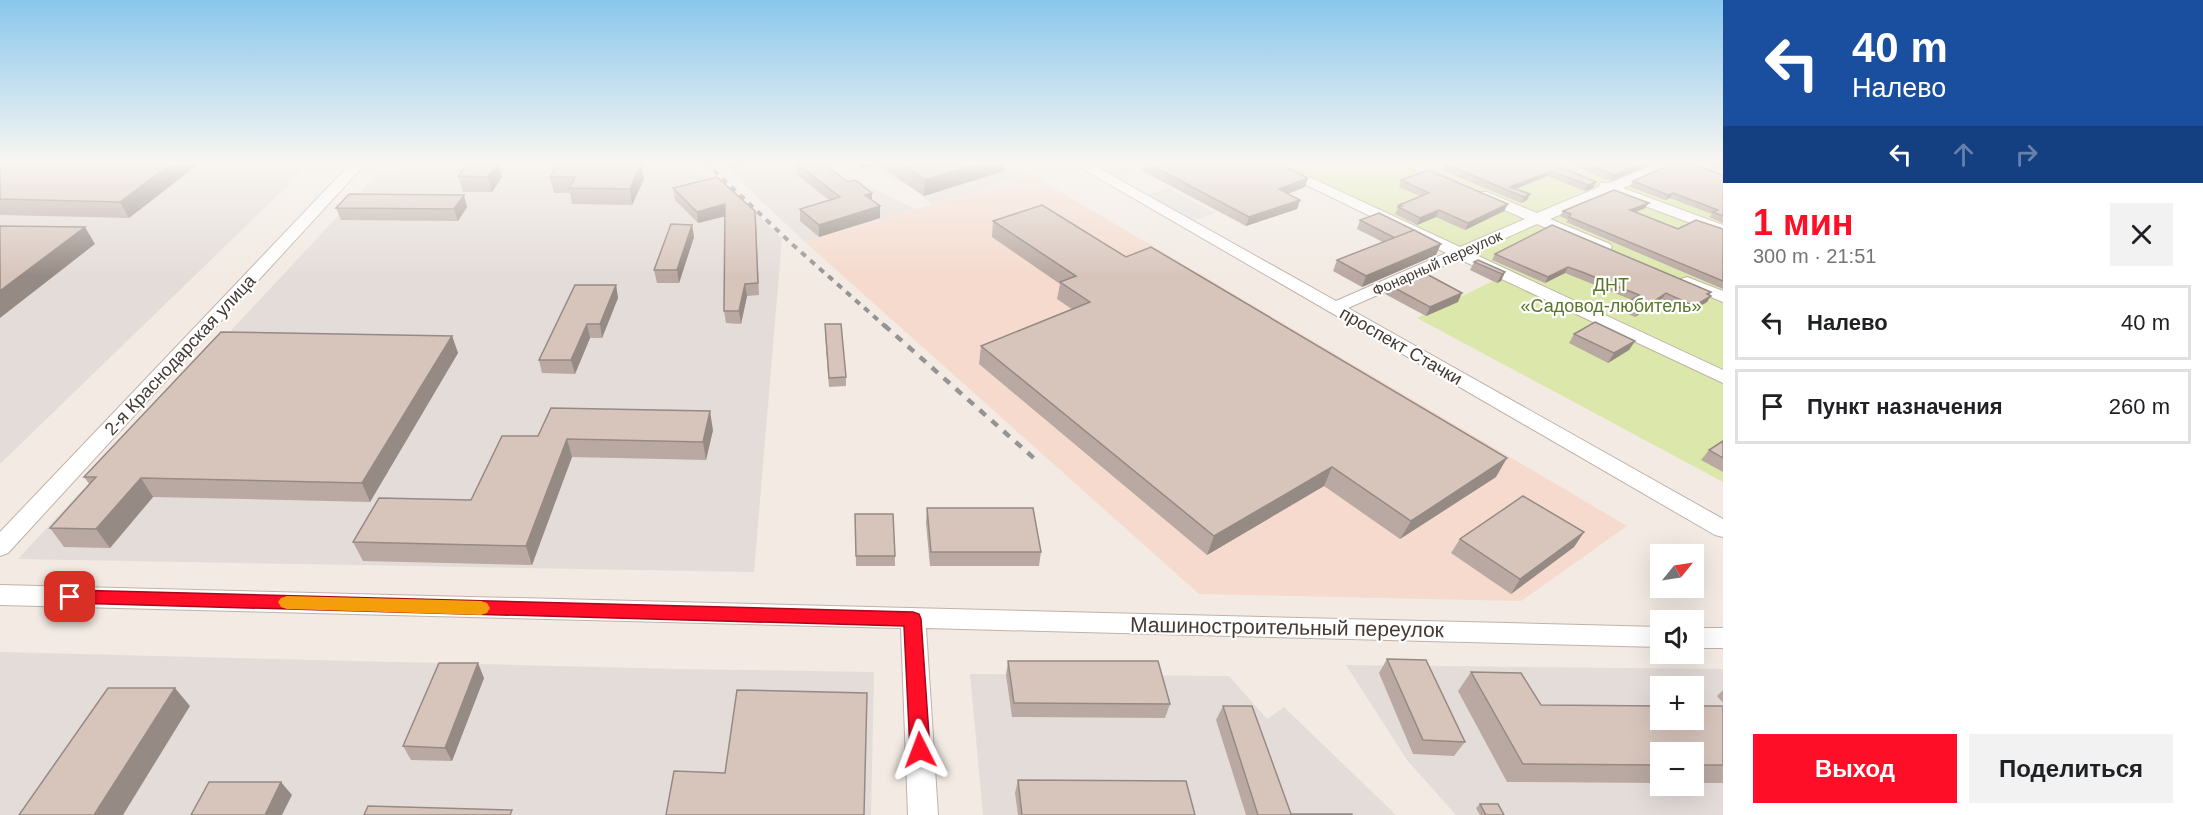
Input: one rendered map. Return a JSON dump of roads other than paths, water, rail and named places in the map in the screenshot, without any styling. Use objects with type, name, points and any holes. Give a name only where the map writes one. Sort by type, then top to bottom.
[{"type":"street","name":"2-я Краснодарская улица","points":[[0,547],[324,200]]},
{"type":"street","name":"проспект Стачки","points":[[1145,200],[1723,529]]},
{"type":"street","points":[[1346,200],[1723,377]]},
{"type":"street","points":[[1493,200],[1613,251]]},
{"type":"street","name":"Фонарный переулок","points":[[1335,308],[1581,200]]},
{"type":"street","points":[[1642,200],[1723,231]]},
{"type":"street","points":[[1668,274],[1723,297]]},
{"type":"street","name":"Машиностроительный переулок","points":[[0,595],[1650,637]]},
{"type":"street","points":[[913,619],[923,815]]},
{"type":"street","points":[[1704,638],[1723,638]]},
{"type":"railway","points":[[745,200],[886,327]]},
{"type":"railway","points":[[884,325],[1036,460]]},
{"type":"park label","name":"ДНТ «Садовод-любитель»","points":[[1611,295]]}]
